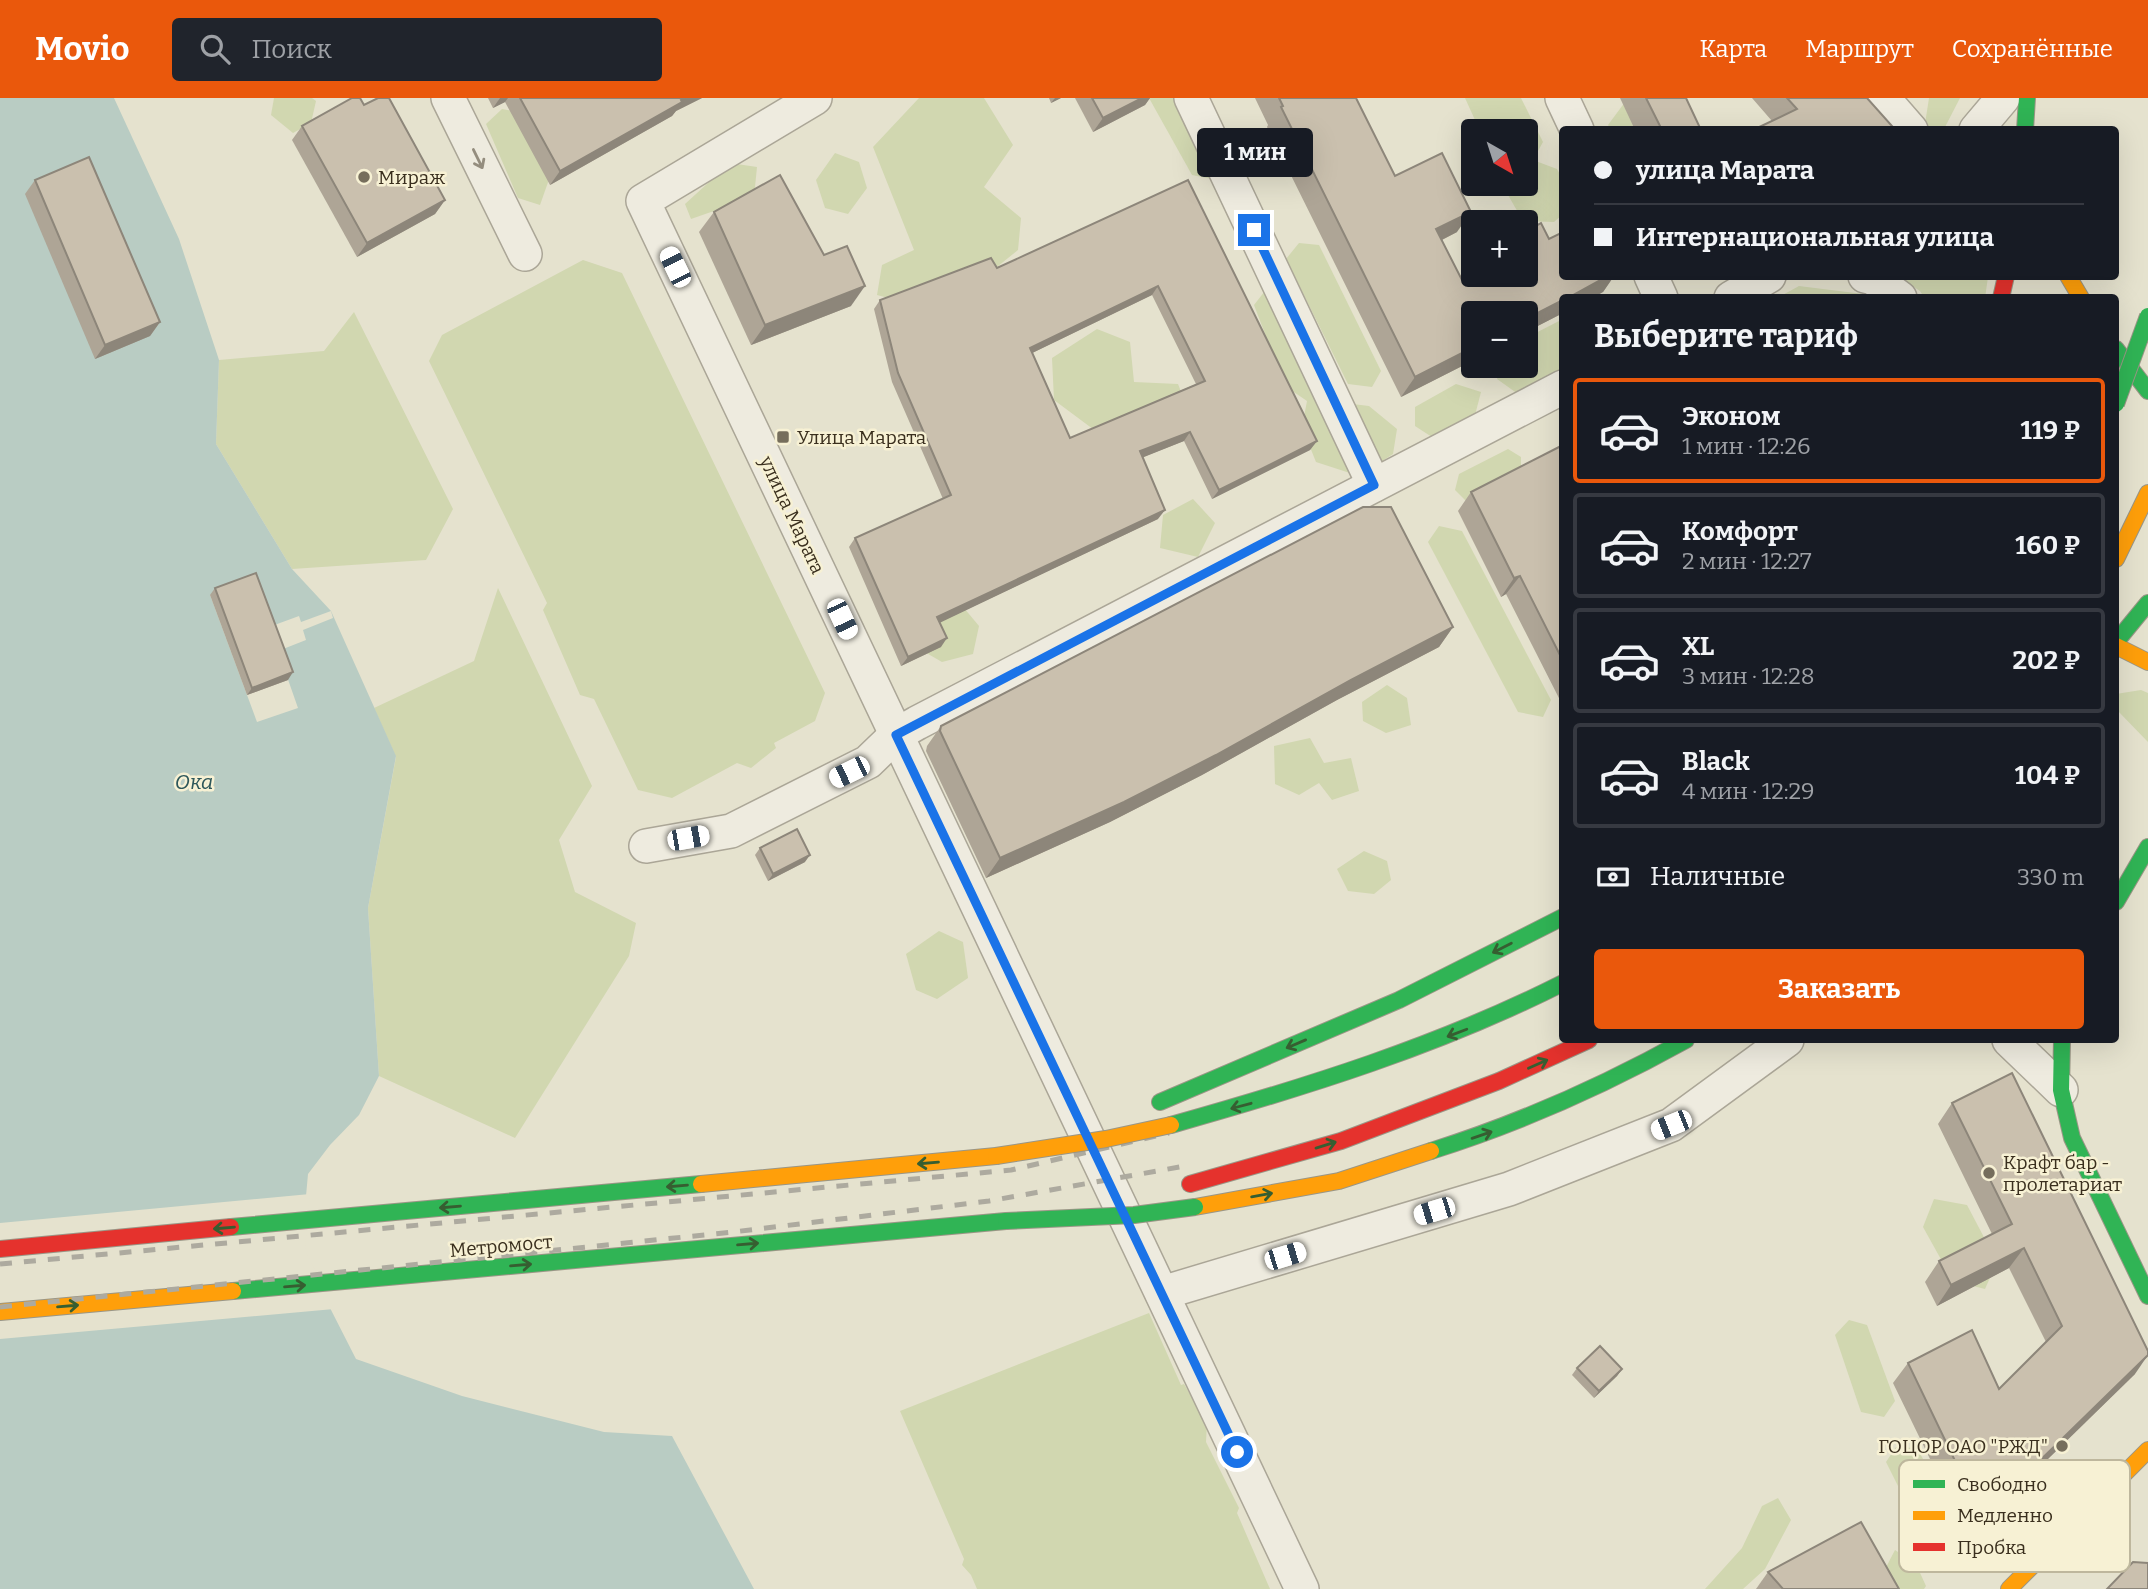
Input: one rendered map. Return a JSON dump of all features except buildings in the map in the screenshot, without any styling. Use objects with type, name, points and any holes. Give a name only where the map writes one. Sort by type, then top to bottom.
[{"type":"main road","points":[[2025,126],[2027,98]]},
{"type":"main road","points":[[2119,396],[2148,316]]},
{"type":"main road","points":[[2119,353],[2148,391]]},
{"type":"main road","points":[[2119,553],[2148,493]]},
{"type":"main road","points":[[2119,640],[2148,603]]},
{"type":"main road","points":[[2119,643],[2137,638]]},
{"type":"main road","points":[[2119,646],[2148,662]]},
{"type":"main road","points":[[2119,897],[2148,847]]},
{"type":"main road","points":[[1154,1104],[1399,1000],[1559,920]]},
{"type":"main road","points":[[0,1249],[996,1156],[1106,1139],[1171,1125],[1319,1083],[1470,1028],[1559,985]]},
{"type":"main road","points":[[1184,1185],[1341,1141],[1499,1081],[1583,1043]]},
{"type":"main road","points":[[1006,1221],[1134,1215],[1339,1181],[1489,1133],[1634,1069],[1681,1043]]},
{"type":"main road","points":[[2062,1043],[2061,1090],[2072,1138],[2148,1296]]},
{"type":"main road","points":[[996,1156],[1097,1123]]},
{"type":"main road","points":[[1006,1221],[1131,1196]]},
{"type":"main road","name":"Метромост","points":[[0,1312],[1006,1221]]},
{"type":"main road","points":[[2130,1468],[2148,1450]]},
{"type":"main road","points":[[2009,1589],[2026,1572]]},
{"type":"street","points":[[448,98],[525,254]]},
{"type":"street","name":"улица Марата","points":[[816,98],[643,201],[1302,1589]]},
{"type":"street","points":[[1191,98],[1374,485]]},
{"type":"street","points":[[1562,98],[1575,126]]},
{"type":"street","points":[[1883,98],[1908,126]]},
{"type":"street","points":[[1979,126],[2003,98]]},
{"type":"street","points":[[1738,294],[1762,280]]},
{"type":"street","points":[[1876,280],[1895,294]]},
{"type":"street","points":[[646,846],[731,831],[868,762],[896,735],[1559,389]]},
{"type":"street","points":[[1162,1293],[1509,1189],[1671,1125],[1783,1043]]},
{"type":"street","points":[[2012,1043],[2061,1090]]},
{"type":"green space","points":[[274,98],[312,98],[316,101],[311,123],[293,133],[271,115]]},
{"type":"green space","points":[[919,98],[984,98],[1013,145],[984,187],[1021,218],[1018,250],[941,312],[877,295],[882,265],[914,250],[873,147]]},
{"type":"green space","points":[[1149,98],[1186,98],[1212,179],[1192,175]]},
{"type":"green space","points":[[1465,98],[1521,98],[1532,119],[1475,119]]},
{"type":"green space","points":[[1628,98],[1659,126],[1609,126]]},
{"type":"green space","points":[[1929,98],[1960,98],[1946,126],[1925,126]]},
{"type":"green space","points":[[502,109],[519,112],[552,171],[540,205],[518,198],[486,124]]},
{"type":"green space","points":[[1538,132],[1543,142],[1538,151]]},
{"type":"green space","points":[[835,153],[859,162],[867,188],[848,214],[825,208],[816,180]]},
{"type":"green space","points":[[1538,162],[1557,169],[1559,218],[1554,222],[1538,221],[1538,210],[1517,210],[1509,196],[1538,196]]},
{"type":"green space","points":[[730,163],[757,167],[754,197],[691,219],[685,204]]},
{"type":"green space","points":[[1299,243],[1319,245],[1381,371],[1372,387],[1348,384],[1286,259]]},
{"type":"green space","points":[[583,260],[622,273],[825,693],[815,721],[774,743],[776,748],[751,768],[737,763],[672,798],[638,790],[594,699],[580,695],[543,610],[547,603],[429,361],[442,335]]},
{"type":"green space","points":[[1904,280],[1988,280],[1986,294],[1922,294]]},
{"type":"green space","points":[[1799,286],[1863,294],[1784,294]]},
{"type":"green space","points":[[1268,287],[1320,400],[1369,406],[1397,429],[1393,454],[1359,476],[1316,462],[1302,427],[1307,401],[1285,386],[1254,305]]},
{"type":"green space","points":[[354,312],[453,509],[426,560],[292,569],[216,444],[219,360],[324,351]]},
{"type":"green space","points":[[1559,321],[1559,379],[1525,399],[1497,379],[1538,378],[1538,332]]},
{"type":"green space","points":[[1097,329],[1130,342],[1134,382],[1178,384],[1193,422],[1105,438],[1054,400],[1052,358]]},
{"type":"green space","points":[[1456,384],[1481,392],[1474,419],[1435,439],[1415,426],[1415,407]]},
{"type":"green space","points":[[1508,449],[1521,457],[1521,473],[1468,503],[1455,490],[1459,474]]},
{"type":"green space","points":[[1193,499],[1215,523],[1198,557],[1160,548],[1163,515]]},
{"type":"green space","points":[[1439,526],[1462,531],[1551,700],[1543,717],[1518,712],[1428,542]]},
{"type":"green space","points":[[498,588],[592,786],[559,840],[575,892],[636,923],[629,956],[515,1138],[379,1076],[368,908],[396,757],[374,708],[474,661]]},
{"type":"green space","points":[[959,602],[979,626],[973,654],[942,662],[923,651],[922,620]]},
{"type":"green space","points":[[1387,685],[1407,698],[1411,725],[1386,733],[1363,721],[1362,702]]},
{"type":"green space","points":[[2141,690],[2148,693],[2148,742],[2119,712],[2119,694]]},
{"type":"green space","points":[[1310,738],[1324,763],[1351,758],[1359,791],[1332,800],[1319,783],[1299,795],[1275,784],[1274,746]]},
{"type":"green space","points":[[1364,851],[1387,861],[1391,880],[1374,894],[1348,891],[1337,869]]},
{"type":"green space","points":[[939,931],[963,942],[968,978],[937,999],[916,990],[906,954]]},
{"type":"green space","points":[[1934,1199],[1967,1205],[1997,1262],[1985,1289],[1953,1281],[1923,1227]]},
{"type":"green space","points":[[1149,1313],[1181,1385],[1184,1384],[1207,1423],[1206,1442],[1239,1508],[1237,1513],[1270,1589],[977,1589],[971,1575],[962,1565],[964,1559],[900,1411]]},
{"type":"green space","points":[[1849,1320],[1867,1325],[1895,1401],[1884,1417],[1861,1412],[1835,1335]]},
{"type":"green space","points":[[1896,1447],[1917,1448],[1924,1460],[1899,1460],[1899,1488],[1886,1462]]},
{"type":"green space","points":[[1778,1498],[1791,1520],[1765,1569],[1743,1589],[1705,1589],[1742,1548],[1762,1506]]},
{"type":"green space","points":[[1895,1550],[1899,1553],[1899,1572],[1920,1572],[1926,1586],[1924,1589],[1889,1589],[1882,1575]]},
{"type":"water","name":"Ока","points":[[0,98],[114,98],[179,239],[219,360],[216,444],[292,569],[331,611],[396,756],[368,908],[379,1076],[359,1115],[330,1145],[308,1174],[301,1251],[356,1359],[462,1396],[604,1432],[672,1436],[754,1589],[0,1589]]},
{"type":"pier","points":[[251,580],[269,627],[299,616],[301,622],[331,611],[333,618],[303,630],[306,640],[278,651],[298,708],[257,722],[210,595]]},
{"type":"pier","points":[[310,1194],[305,1250],[334,1309],[0,1339],[0,1223]]},
{"type":"railway","points":[[0,1264],[1011,1170],[1169,1133]]},
{"type":"railway","points":[[0,1307],[733,1232],[989,1201],[1185,1166]]},
{"type":"traffic: fast","points":[[2025,126],[2027,98]]},
{"type":"traffic: fast","points":[[2119,396],[2148,316]]},
{"type":"traffic: fast","points":[[2119,353],[2148,391]]},
{"type":"traffic: fast","points":[[2119,638],[2148,603]]},
{"type":"traffic: fast","points":[[2119,897],[2148,847]]},
{"type":"traffic: fast","points":[[1160,1102],[1399,1000],[1559,919]]},
{"type":"traffic: fast","points":[[1171,1125],[1272,1096],[1420,1046],[1559,985]]},
{"type":"traffic: fast","points":[[1431,1151],[1562,1102],[1680,1043]]},
{"type":"traffic: fast","points":[[2062,1043],[2061,1090],[2072,1138],[2148,1296]]},
{"type":"traffic: fast","points":[[231,1227],[701,1184]]},
{"type":"traffic: fast","points":[[1006,1221],[1134,1215],[1195,1207]]},
{"type":"traffic: fast","points":[[233,1291],[1006,1221]]},
{"type":"traffic: slow","points":[[2070,280],[2079,294]]},
{"type":"traffic: slow","points":[[2119,553],[2148,493]]},
{"type":"traffic: slow","points":[[2119,648],[2148,662]]},
{"type":"traffic: slow","points":[[996,1156],[1106,1139],[1171,1125]]},
{"type":"traffic: slow","points":[[1195,1207],[1339,1181],[1431,1151]]},
{"type":"traffic: slow","points":[[701,1184],[996,1156]]},
{"type":"traffic: slow","points":[[0,1312],[233,1291]]},
{"type":"traffic: slow","points":[[2130,1468],[2148,1450]]},
{"type":"traffic: slow","points":[[2009,1589],[2026,1572]]},
{"type":"traffic: jam","points":[[2002,294],[2005,280]]},
{"type":"traffic: jam","points":[[1190,1184],[1341,1141],[1499,1081],[1582,1043]]},
{"type":"traffic: jam","points":[[0,1249],[231,1227]]},
{"type":"place","name":"Мираж","points":[[364,177]]},
{"type":"place","name":"Улица Марата","points":[[783,437]]},
{"type":"place","name":"Крафт бар - пролетариат","points":[[1989,1173]]},
{"type":"place","name":"ГОЦОР ОАО \"РЖД\"","points":[[2062,1446]]},
{"type":"route","points":[[1237,1452],[896,735],[1374,485],[1254,230]]}]
